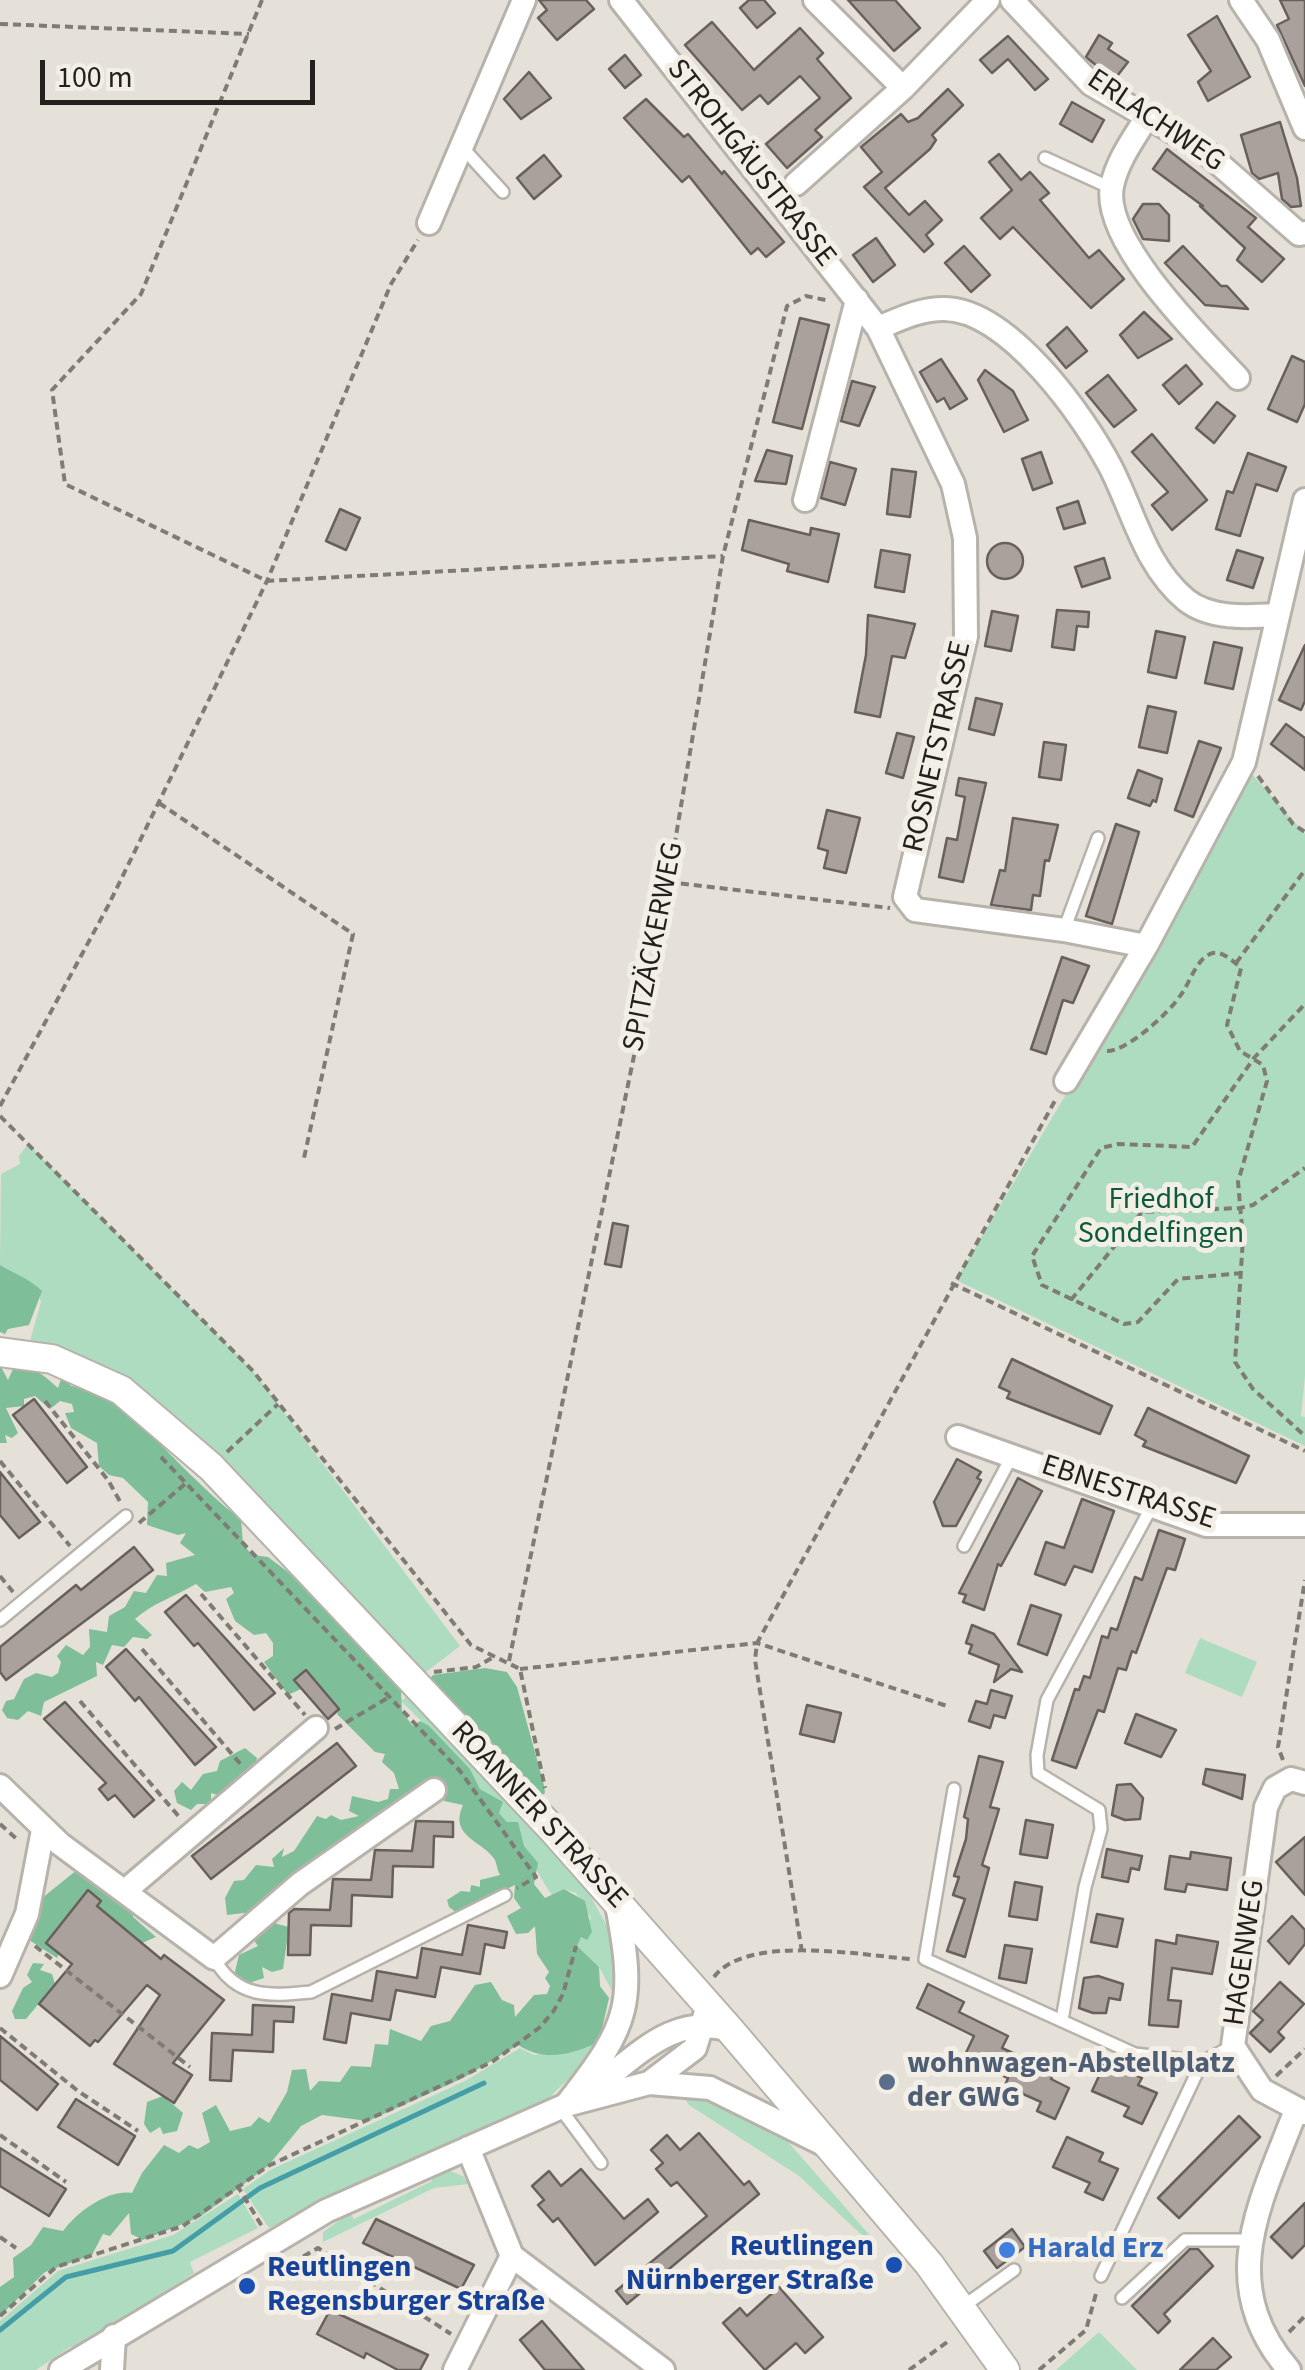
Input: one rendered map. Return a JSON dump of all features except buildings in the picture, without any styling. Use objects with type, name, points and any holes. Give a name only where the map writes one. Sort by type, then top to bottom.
[{"type":"street","points":[[429,224],[524,0]]},
{"type":"street","name":"STROHGÄUSTRASSE","points":[[621,0],[878,328]]},
{"type":"street","points":[[815,0],[903,88]]},
{"type":"street","points":[[796,184],[903,88],[988,0]]},
{"type":"street","name":"ERLACHWEG","points":[[1012,0],[1092,84],[1200,148],[1299,234],[1305,233]]},
{"type":"street","points":[[1242,0],[1268,40],[1305,128]]},
{"type":"street","points":[[1147,117],[1124,154],[1111,188],[1114,220],[1173,308],[1238,378]]},
{"type":"street","points":[[805,500],[857,300]]},
{"type":"street","points":[[878,328],[914,312],[948,309],[988,325],[1015,344],[1060,389],[1110,466],[1145,547],[1164,578],[1188,602],[1212,614],[1275,615]]},
{"type":"street","name":"ROSNETSTRASSE","points":[[878,328],[953,484],[965,538],[966,636],[905,896],[915,910]]},
{"type":"street","points":[[1066,1081],[1146,946],[1244,762],[1275,615],[1305,500]]},
{"type":"street","points":[[915,910],[1064,930],[1146,946]]},
{"type":"street","name":"ROANNER STRASSE","points":[[0,1352],[52,1359],[121,1390],[211,1467],[402,1689],[616,1900],[713,2008],[835,2150],[961,2308],[1005,2370]]},
{"type":"street","name":"EBNESTRASSE","points":[[958,1437],[1206,1525],[1305,1525]]},
{"type":"street","points":[[125,1891],[316,1728]]},
{"type":"street","name":"HAGENWEG","points":[[1289,2370],[1271,2349],[1252,2305],[1246,2266],[1249,2240],[1301,2112],[1262,2090],[1233,2046],[1266,1807],[1275,1788],[1298,1781]]},
{"type":"street","points":[[0,1786],[44,1830],[214,1958],[300,1884],[434,1790]]},
{"type":"street","points":[[0,1976],[20,1934],[44,1830]]},
{"type":"street","points":[[563,2106],[607,2051],[628,2000],[628,1966],[616,1900]]},
{"type":"street","points":[[563,2106],[674,2029],[713,2008]]},
{"type":"street","points":[[649,2083],[695,2048],[713,2008]]},
{"type":"street","points":[[62,2370],[114,2336],[276,2248],[326,2211],[563,2106],[649,2083],[710,2088],[835,2150]]},
{"type":"street","points":[[468,2148],[512,2256],[663,2370]]},
{"type":"street","points":[[455,2370],[512,2256]]},
{"type":"street","points":[[112,2370],[114,2336]]},
{"type":"lane","points":[[461,146],[503,192]]},
{"type":"lane","points":[[1044,158],[1111,188]]},
{"type":"lane","points":[[1064,930],[1098,838]]},
{"type":"lane","name":"EBNESTRASSE","points":[[964,1546],[1012,1456]]},
{"type":"lane","points":[[1062,2020],[1085,1887],[1101,1829],[1099,1810],[1038,1773],[1036,1755],[1047,1700],[1151,1508]]},
{"type":"lane","points":[[0,1620],[126,1516]]},
{"type":"lane","points":[[954,1789],[925,1960],[1135,2054],[1202,2062],[1233,2046]]},
{"type":"lane","points":[[214,1958],[244,1990],[278,1996],[311,1992],[505,1895]]},
{"type":"lane","points":[[1102,2276],[1202,2062]]},
{"type":"lane","points":[[563,2106],[601,2162]]},
{"type":"lane","points":[[1122,2298],[1185,2240],[1249,2240]]},
{"type":"lane","points":[[961,2308],[1014,2270]]},
{"type":"path","points":[[262,0],[141,294],[52,390],[66,484],[268,582],[723,556]]},
{"type":"path","points":[[0,24],[249,34]]},
{"type":"path","points":[[0,1106],[159,802],[268,582],[390,284],[429,224]]},
{"type":"path","name":"SPITZÄCKERWEG","points":[[509,1662],[668,882],[723,556],[787,306],[806,296],[844,304],[857,300]]},
{"type":"path","points":[[1244,762],[1305,832]]},
{"type":"path","points":[[159,802],[353,934],[304,1158]]},
{"type":"path","points":[[1236,964],[1305,870]]},
{"type":"path","points":[[668,882],[915,910]]},
{"type":"path","points":[[1088,1045],[1107,1051],[1130,1046],[1180,997],[1200,963],[1212,954],[1240,968],[1227,1025],[1230,1040],[1263,1066],[1267,1081],[1241,1158],[1242,1273],[1235,1362],[1253,1388],[1305,1436]]},
{"type":"path","points":[[1242,1273],[1178,1279],[1132,1325],[1116,1322],[1042,1284],[1032,1256],[1092,1160],[1108,1145],[1192,1147],[1254,1058],[1305,1004]]},
{"type":"path","points":[[802,1952],[755,1660],[757,1643],[951,1283],[1066,1081]]},
{"type":"path","points":[[0,1116],[253,1370],[470,1645],[520,1669],[757,1643],[947,1706]]},
{"type":"path","points":[[1071,1300],[1142,1212],[1252,1205],[1305,1168]]},
{"type":"path","points":[[951,1283],[1305,1451]]},
{"type":"path","points":[[45,1400],[108,1480],[135,1526],[186,1483]]},
{"type":"path","points":[[211,1467],[278,1404]]},
{"type":"path","points":[[161,1456],[402,1689],[536,1876],[505,1895]]},
{"type":"path","points":[[0,1461],[78,1556]]},
{"type":"path","points":[[0,1576],[22,1602]]},
{"type":"path","points":[[1298,1781],[1278,1747],[1305,1580]]},
{"type":"path","points":[[201,1594],[316,1728],[326,1734],[436,1672],[476,1667],[492,1658]]},
{"type":"path","points":[[142,1649],[254,1780]]},
{"type":"path","points":[[520,1669],[547,1795]]},
{"type":"path","points":[[80,1701],[192,1832]]},
{"type":"path","points":[[20,1934],[190,2066]]},
{"type":"path","points":[[0,2316],[56,2266],[183,2226],[237,2184],[268,2166],[463,2078],[518,2045],[553,2012],[563,1994],[576,1946]]},
{"type":"path","points":[[713,2008],[725,1963],[748,1955],[802,1952],[925,1960]]},
{"type":"path","points":[[0,2028],[78,2091],[138,2131]]},
{"type":"path","points":[[1262,2090],[1305,2049]]},
{"type":"path","points":[[0,2135],[66,2182]]},
{"type":"path","points":[[237,2184],[286,2266],[318,2248],[468,2345]]},
{"type":"path","points":[[0,2237],[16,2248]]},
{"type":"path","points":[[1040,2370],[1086,2330],[1102,2276]]},
{"type":"path","points":[[909,2370],[950,2340]]},
{"type":"green space","name":"Friedhof Sondelfingen","points":[[1250,772],[1305,834],[1305,1376],[1301,1416],[1305,1417],[1305,1446],[956,1280],[1152,949]]},
{"type":"green space","points":[[28,1144],[253,1371],[460,1646],[413,1682],[184,1440],[26,1355],[41,1302],[36,1286],[0,1265],[1,1174],[20,1164],[19,1156]]},
{"type":"green space","points":[[0,1265],[42,1291],[29,1325],[8,1329],[5,1334],[0,1332]]},
{"type":"green space","points":[[0,1365],[8,1380],[13,1369],[26,1368],[58,1388],[62,1376],[71,1386],[91,1388],[96,1395],[146,1413],[144,1426],[152,1435],[207,1491],[241,1518],[243,1544],[252,1555],[268,1557],[288,1572],[401,1690],[402,1712],[413,1726],[420,1721],[429,1726],[470,1769],[480,1789],[503,1802],[499,1813],[507,1822],[518,1822],[524,1846],[538,1863],[534,1884],[545,1898],[564,1889],[585,1901],[592,1932],[587,1940],[581,1937],[577,1946],[599,1967],[600,1986],[609,1998],[599,2042],[558,2055],[538,2054],[518,2045],[463,2078],[368,2121],[322,2115],[301,2126],[268,2166],[200,2217],[143,2240],[131,2234],[129,2213],[110,2236],[103,2234],[92,2255],[45,2272],[0,2316],[0,2287],[14,2277],[13,2258],[31,2245],[43,2227],[63,2231],[94,2203],[132,2193],[164,2145],[179,2153],[189,2145],[198,2149],[210,2142],[202,2113],[216,2105],[230,2131],[251,2126],[259,2117],[269,2123],[287,2092],[292,2070],[306,2069],[310,2091],[319,2081],[340,2082],[351,2066],[371,2067],[375,2044],[388,2045],[390,2029],[421,2041],[431,2026],[450,2021],[475,1985],[491,1982],[502,2000],[514,2005],[515,2017],[534,1995],[547,1994],[550,1986],[545,1978],[549,1972],[537,1954],[535,1926],[528,1933],[516,1934],[507,1916],[521,1908],[514,1898],[515,1885],[457,1913],[449,1907],[447,1900],[461,1891],[470,1892],[471,1885],[480,1887],[480,1880],[500,1875],[490,1853],[469,1837],[460,1824],[463,1805],[444,1801],[434,1781],[272,1907],[260,1903],[252,1912],[227,1915],[225,1898],[234,1881],[244,1880],[256,1865],[274,1867],[272,1859],[284,1848],[282,1857],[294,1851],[317,1816],[326,1819],[331,1815],[341,1820],[359,1816],[349,1811],[352,1796],[378,1802],[388,1799],[390,1789],[399,1789],[394,1773],[382,1762],[385,1754],[375,1752],[337,1714],[339,1709],[307,1670],[294,1680],[301,1689],[288,1695],[264,1662],[273,1656],[273,1643],[266,1633],[254,1635],[235,1621],[226,1599],[234,1593],[231,1587],[205,1592],[196,1584],[149,1609],[135,1619],[152,1635],[147,1639],[133,1637],[124,1647],[112,1645],[103,1665],[96,1662],[97,1676],[44,1702],[41,1716],[28,1711],[18,1720],[7,1718],[2,1710],[6,1701],[14,1699],[24,1679],[36,1673],[52,1677],[58,1673],[61,1662],[57,1656],[66,1645],[83,1655],[90,1647],[89,1629],[107,1632],[109,1616],[125,1607],[134,1591],[146,1593],[157,1575],[167,1576],[166,1563],[195,1555],[180,1543],[186,1533],[178,1535],[147,1525],[148,1502],[123,1478],[109,1475],[99,1466],[97,1443],[71,1428],[65,1413],[74,1412],[72,1404],[60,1401],[50,1409],[35,1396],[24,1399],[24,1406],[6,1408],[18,1433],[12,1438],[5,1435],[7,1443],[0,1443]]},
{"type":"green space","points":[[1200,1638],[1257,1662],[1242,1697],[1185,1673]]},
{"type":"green space","points":[[485,1668],[507,1672],[517,1687],[544,1785],[545,1793],[539,1797],[427,1682],[433,1675]]},
{"type":"green space","points":[[407,1696],[586,1888],[613,1937],[618,2002],[599,1967],[576,1946],[591,1918],[576,1893],[564,1889],[552,1895],[499,1813],[502,1802],[480,1789],[470,1769],[401,1701]]},
{"type":"green space","points":[[245,1748],[257,1758],[237,1784],[221,1796],[211,1793],[211,1804],[197,1804],[191,1810],[177,1803],[174,1791],[182,1782],[191,1790],[203,1774],[217,1771],[220,1761]]},
{"type":"green space","points":[[78,1869],[133,1908],[133,1917],[156,1937],[142,1943],[96,1907],[101,1901],[88,1891],[46,1943],[59,1954],[57,1958],[26,1938],[36,1903]]},
{"type":"green space","points":[[266,1913],[277,1924],[289,1927],[283,1969],[272,1972],[262,1967],[264,1978],[243,1985],[234,1976],[239,1955],[258,1946],[251,1936]]},
{"type":"green space","points":[[33,1963],[44,1964],[40,1970],[52,1974],[55,1984],[26,2019],[15,2019],[12,2011],[23,1988],[32,1982],[27,1975]]},
{"type":"green space","points":[[599,2042],[587,2061],[545,2104],[269,2228],[243,2189],[272,2169],[465,2081],[520,2048],[534,2055]]},
{"type":"green space","points":[[680,2092],[725,2101],[782,2135],[873,2239],[866,2239],[799,2176],[689,2105]]},
{"type":"green space","points":[[163,2096],[183,2113],[177,2131],[163,2134],[160,2127],[150,2133],[144,2124],[147,2102]]},
{"type":"green space","points":[[448,2170],[463,2176],[469,2184],[434,2188],[323,2242],[323,2232],[350,2213],[354,2219],[432,2181],[431,2174]]},
{"type":"green space","points":[[238,2194],[258,2228],[190,2262],[194,2273],[82,2346],[70,2347],[36,2370],[0,2370],[0,2321],[58,2271],[173,2235]]},
{"type":"green space","points":[[1099,2332],[1137,2370],[1056,2370]]},
{"type":"waterway","points":[[0,2330],[66,2277],[173,2251],[260,2188],[484,2083]]},
{"type":"place","name":"wohnwagen-Abstellplatz der GWG","points":[[887,2082]]},
{"type":"place","name":"Harald Erz","points":[[1007,2250]]},
{"type":"place","name":"Reutlingen Nürnberger Straße","points":[[894,2265]]},
{"type":"place","name":"Reutlingen Regensburger Straße","points":[[247,2286]]}]
